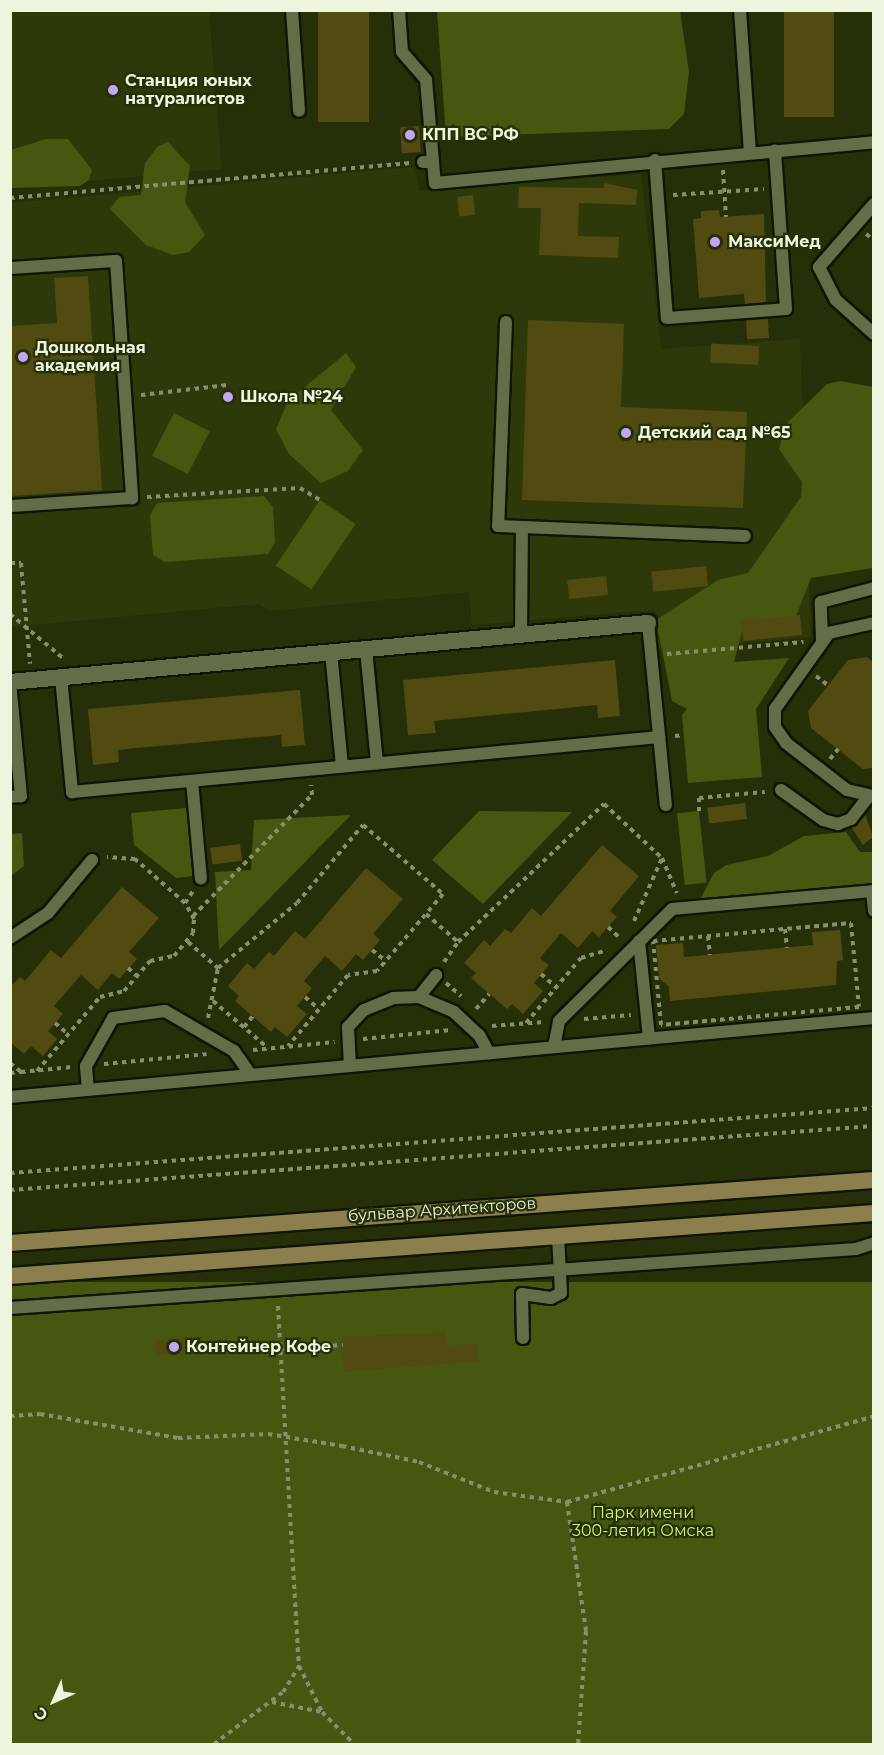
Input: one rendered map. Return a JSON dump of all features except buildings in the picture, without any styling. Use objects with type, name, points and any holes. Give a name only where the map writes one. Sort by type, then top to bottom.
[{"type":"main road","name":"бульвар Архитекторов","points":[[10,1243],[873,1180]]},
{"type":"main road","name":"бульвар Архитекторов","points":[[10,1276],[873,1213]]},
{"type":"street","points":[[10,682],[648,623]]},
{"type":"lane","points":[[292,10],[299,111]]},
{"type":"lane","points":[[399,10],[402,52],[426,80],[428,162],[435,183],[655,160],[873,142]]},
{"type":"lane","points":[[740,10],[750,152]]},
{"type":"lane","points":[[655,160],[666,318],[786,309],[775,150]]},
{"type":"lane","points":[[873,204],[819,267],[836,300],[873,334]]},
{"type":"lane","points":[[10,268],[116,261],[132,498],[10,506]]},
{"type":"lane","points":[[506,322],[498,526],[745,536]]},
{"type":"lane","points":[[521,634],[522,527]]},
{"type":"lane","points":[[822,640],[821,602],[873,588]]},
{"type":"lane","points":[[781,790],[823,820],[838,824],[851,819],[871,796],[847,790],[786,743],[776,727],[775,709],[822,640],[830,633],[873,622]]},
{"type":"lane","points":[[648,623],[666,806]]},
{"type":"lane","points":[[366,649],[377,764]]},
{"type":"lane","points":[[331,652],[342,766]]},
{"type":"lane","points":[[61,677],[72,792],[659,737]]},
{"type":"lane","points":[[10,682],[21,796],[10,797]]},
{"type":"lane","points":[[192,781],[201,879]]},
{"type":"lane","points":[[10,938],[48,914],[92,860]]},
{"type":"lane","points":[[554,1047],[559,1021],[639,941],[679,909],[872,891],[873,911]]},
{"type":"lane","points":[[639,941],[649,1038]]},
{"type":"lane","points":[[419,997],[436,975]]},
{"type":"lane","points":[[350,1066],[348,1027],[364,1010],[393,998],[419,997],[454,1012],[472,1029],[489,1053]]},
{"type":"lane","points":[[88,1090],[86,1066],[113,1018],[165,1011],[234,1052],[251,1075]]},
{"type":"lane","points":[[10,1097],[873,1018]]},
{"type":"lane","points":[[523,1338],[522,1294],[557,1297],[561,1270],[558,1236]]},
{"type":"lane","points":[[10,1308],[561,1270],[873,1243]]},
{"type":"path","points":[[722,154],[726,217]]},
{"type":"path","points":[[10,198],[428,162]]},
{"type":"path","points":[[658,196],[777,188]]},
{"type":"path","points":[[125,397],[227,385]]},
{"type":"path","points":[[132,498],[300,488],[320,500]]},
{"type":"path","points":[[10,563],[21,563],[31,680]]},
{"type":"path","points":[[10,614],[82,675]]},
{"type":"path","points":[[651,655],[822,640]]},
{"type":"path","points":[[820,680],[828,686]]},
{"type":"path","points":[[699,811],[699,798],[781,790]]},
{"type":"path","points":[[37,1071],[100,997],[124,991],[150,961],[174,956],[188,942],[193,916],[312,795]]},
{"type":"path","points":[[436,975],[458,942],[604,804],[662,858],[676,884],[679,909]]},
{"type":"path","points":[[203,1032],[213,1001],[218,968],[297,903],[363,825],[443,894],[377,971],[348,975],[287,1046]]},
{"type":"path","points":[[92,860],[117,854],[135,860],[193,916]]},
{"type":"path","points":[[642,912],[662,858]]},
{"type":"path","points":[[426,914],[458,942]]},
{"type":"path","points":[[851,923],[859,1007],[661,1025],[653,941],[785,929],[851,923]]},
{"type":"path","points":[[608,927],[620,938]]},
{"type":"path","points":[[785,929],[787,948]]},
{"type":"path","points":[[708,936],[710,955]]},
{"type":"path","points":[[188,942],[218,968]]},
{"type":"path","points":[[525,1023],[581,958],[610,949]]},
{"type":"path","points":[[372,950],[386,962]]},
{"type":"path","points":[[128,968],[137,976]]},
{"type":"path","points":[[541,974],[556,987]]},
{"type":"path","points":[[476,1009],[489,994]]},
{"type":"path","points":[[305,997],[319,1009]]},
{"type":"path","points":[[213,1001],[268,1048]]},
{"type":"path","points":[[10,1073],[525,1023],[660,1013]]},
{"type":"path","points":[[244,1027],[253,1017]]},
{"type":"path","points":[[55,1023],[68,1034]]},
{"type":"path","points":[[10,1063],[21,1072]]},
{"type":"path","points":[[10,1173],[873,1108]]},
{"type":"path","points":[[10,1190],[873,1126]]},
{"type":"path","points":[[276,1306],[299,1666],[322,1713],[354,1744]]},
{"type":"path","points":[[279,1349],[343,1345]]},
{"type":"path","points":[[10,1416],[40,1414],[178,1438],[284,1437],[419,1462],[494,1492],[567,1502],[873,1416]]},
{"type":"path","points":[[567,1502],[586,1631],[578,1744]]},
{"type":"path","points":[[214,1744],[272,1702],[299,1666]]},
{"type":"path","points":[[272,1702],[322,1713]]},
{"type":"shaded area","name":"Станция юных натуралистов","points":[[11,11],[209,11],[222,169],[11,188]]},
{"type":"shaded area","points":[[415,167],[419,191],[641,174],[661,349],[800,339],[811,637],[657,650],[655,610],[472,625],[469,592],[269,611],[259,604],[11,627],[11,203]]},
{"type":"green space","points":[[437,11],[680,11],[689,72],[684,114],[669,129],[446,137]]},
{"type":"green space","points":[[46,139],[68,139],[92,170],[89,180],[80,186],[11,188],[11,150]]},
{"type":"green space","points":[[168,142],[190,166],[185,202],[205,235],[189,252],[173,255],[146,245],[110,209],[119,197],[141,195],[145,163],[158,146]]},
{"type":"green space","points":[[346,353],[356,367],[331,410],[363,450],[348,471],[321,483],[289,454],[276,429],[288,401]]},
{"type":"green space","points":[[840,381],[873,387],[873,568],[811,578],[792,626],[755,625],[742,632],[734,662],[789,658],[756,709],[762,777],[688,783],[682,715],[687,709],[672,701],[656,620],[718,580],[748,573],[801,497],[802,482],[779,449],[786,424],[827,384]]},
{"type":"green space","points":[[174,413],[210,431],[188,474],[152,456]]},
{"type":"green space","points":[[264,496],[273,507],[275,542],[268,554],[165,562],[153,555],[150,515],[157,503]]},
{"type":"green space","points":[[320,500],[356,524],[311,590],[276,565]]},
{"type":"green space","points":[[187,808],[193,876],[176,878],[134,845],[131,813]]},
{"type":"green space","points":[[479,811],[572,812],[483,904],[432,860]]},
{"type":"green space","points":[[699,811],[707,883],[685,885],[677,813]]},
{"type":"green space","points":[[351,815],[219,950],[215,872],[251,870],[254,820]]},
{"type":"green space","points":[[846,832],[860,852],[873,852],[873,886],[705,904],[701,898],[714,873],[726,865],[768,856],[804,836]]},
{"type":"green space","points":[[22,833],[24,866],[11,876],[11,834]]},
{"type":"green space","name":"Парк имени 300-летия Омска","points":[[10,1282],[873,1282],[873,1744],[10,1744]]},
{"type":"place","name":"Станция юных натуралистов","points":[[113,90]]},
{"type":"place","name":"КПП ВС РФ","points":[[410,135]]},
{"type":"place","name":"МаксиМед","points":[[715,242]]},
{"type":"place","name":"Дошкольная академия","points":[[23,357]]},
{"type":"place","name":"Школа №24","points":[[228,397]]},
{"type":"place","name":"Детский сад №65","points":[[626,433]]},
{"type":"place","name":"Контейнер Кофе","points":[[174,1347]]}]
